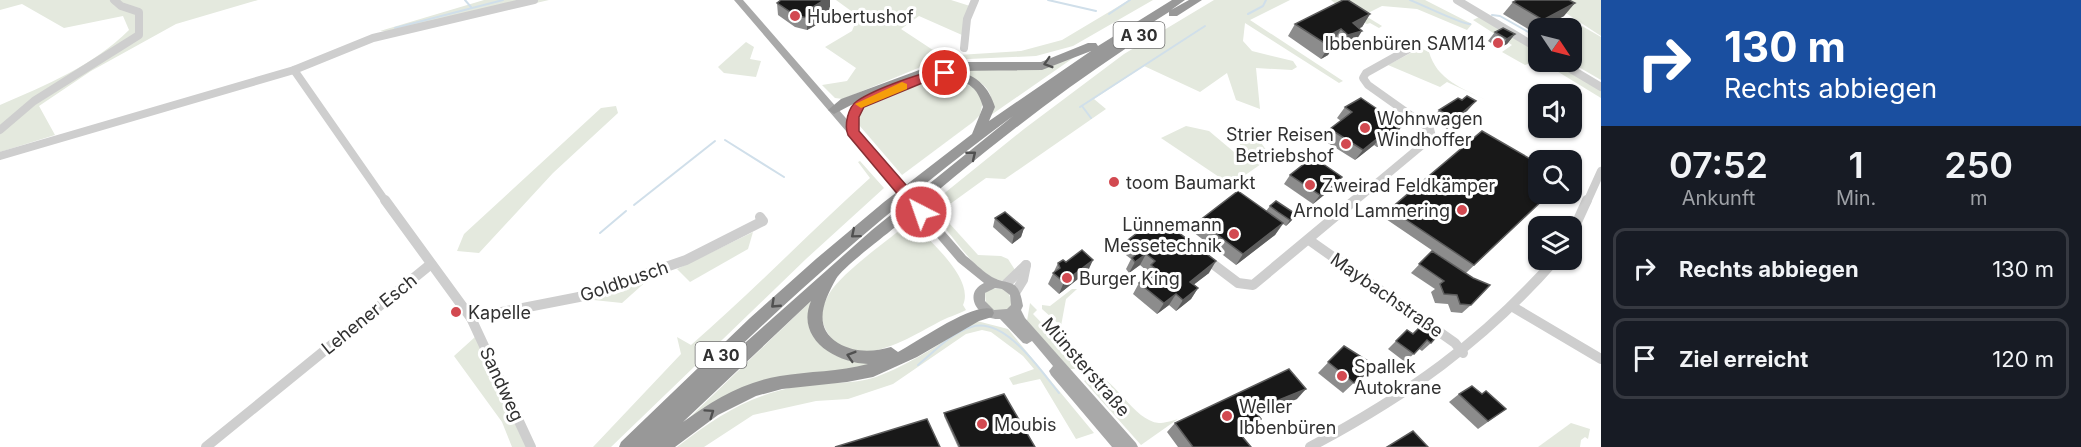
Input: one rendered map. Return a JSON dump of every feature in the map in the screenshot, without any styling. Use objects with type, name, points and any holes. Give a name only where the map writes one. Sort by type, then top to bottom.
[{"type":"highway","name":"A 30","points":[[627,447],[769,309],[892,202],[976,136],[1122,35],[1180,0]]},
{"type":"highway","name":"A 30","points":[[647,447],[747,348],[927,192],[1051,95],[1106,56],[1197,0]]},
{"type":"highway","points":[[834,110],[845,102],[930,70],[964,66],[1042,66],[1122,35]]},
{"type":"highway","points":[[834,110],[844,111],[930,75],[954,74],[976,83],[987,97],[989,107],[976,136]]},
{"type":"highway","points":[[853,132],[853,117],[860,105]]},
{"type":"highway","points":[[833,272],[815,310],[815,325],[828,345],[844,355],[863,360],[883,358],[900,351],[982,302]]},
{"type":"highway","points":[[662,447],[739,395],[769,386],[850,376],[875,369],[975,316],[982,302]]},
{"type":"main road","points":[[738,0],[962,259],[986,279],[1015,293],[1017,302],[1009,313],[982,302],[962,259]]},
{"type":"main road","points":[[982,302],[999,284]]},
{"type":"main road","name":"Münsterstraße","points":[[1009,313],[1023,334],[1120,447]]},
{"type":"main road","name":"Münsterstraße","points":[[1009,313],[1021,321],[1132,447]]},
{"type":"street","points":[[0,130],[34,101],[139,35],[139,12],[121,6],[114,0]]},
{"type":"street","points":[[0,156],[294,70],[373,38],[534,0]]},
{"type":"street","points":[[964,48],[967,19],[975,0]]},
{"type":"street","points":[[1457,0],[1528,43]]},
{"type":"street","name":"Maybachstraße","points":[[1197,252],[1245,286],[1253,285],[1432,136],[1430,129],[1368,85],[1363,78],[1366,72],[1418,44]]},
{"type":"street","name":"Lehener Esch","points":[[206,447],[431,264],[294,70]]},
{"type":"street","points":[[1576,72],[1601,87]]},
{"type":"street","points":[[1580,216],[1601,171]]},
{"type":"street","name":"Goldbusch","points":[[471,318],[579,297],[687,260],[763,221],[760,217]]},
{"type":"street","points":[[1160,225],[1188,245]]},
{"type":"street","name":"Maybachstraße","points":[[1309,240],[1455,343],[1463,352]]},
{"type":"street","name":"Sandweg","points":[[431,264],[471,318],[531,447]]},
{"type":"street","points":[[999,284],[1026,265],[1023,280],[1015,293]]},
{"type":"street","points":[[1310,447],[1390,404],[1463,352],[1513,308],[1546,270]]},
{"type":"street","points":[[1513,308],[1601,359]]},
{"type":"shaded area","points":[[0,0],[258,0],[176,24],[91,71],[39,106],[55,135],[0,152],[0,105],[52,82],[84,64],[115,43],[129,30],[123,16],[64,28],[22,4],[0,10]]},
{"type":"shaded area","points":[[484,0],[549,0],[407,33],[380,31]]},
{"type":"shaded area","points":[[836,0],[951,0],[970,6],[962,35],[919,16],[901,29],[942,56],[1021,51],[1062,40],[1129,0],[1153,0],[1073,46],[1036,56],[947,60],[928,64],[843,99],[835,98],[822,85],[847,81],[856,68],[825,47],[852,31],[858,16]]},
{"type":"shaded area","points":[[1214,0],[1290,0],[1250,20],[1343,81],[1339,83],[1245,23],[1243,41],[1252,51],[1293,61],[1297,67],[1292,70],[1256,68],[1260,109],[1236,100],[1227,73],[1200,92],[1144,66],[1094,99],[1106,109],[1005,179],[986,178],[939,212],[931,204],[1024,129],[1124,54]]},
{"type":"shaded area","points":[[1331,0],[1425,0],[1472,24],[1467,30],[1417,9],[1382,6],[1364,15],[1382,26],[1379,28],[1353,18]]},
{"type":"shaded area","points":[[1546,0],[1601,0],[1601,36],[1582,24],[1582,18],[1574,18]]},
{"type":"shaded area","points":[[1479,17],[1528,45],[1528,64],[1525,65],[1502,52],[1512,45],[1473,20]]},
{"type":"shaded area","points":[[1582,26],[1601,37],[1601,80],[1582,69]]},
{"type":"shaded area","points":[[746,42],[754,47],[750,59],[761,61],[756,77],[724,73],[718,67]]},
{"type":"shaded area","points":[[1420,48],[1429,52],[1438,70],[1444,76],[1486,100],[1447,82],[1440,87],[1388,65]]},
{"type":"shaded area","points":[[1076,56],[991,115],[992,103],[985,87],[970,77],[940,70],[1005,70]]},
{"type":"shaded area","points":[[1558,72],[1573,72],[1601,88],[1601,98],[1582,86],[1582,84]]},
{"type":"shaded area","points":[[948,77],[975,88],[983,101],[980,115],[902,175],[859,125],[857,120],[861,109],[931,78]]},
{"type":"shaded area","points":[[616,106],[618,113],[553,173],[479,253],[457,251],[464,234],[601,108]]},
{"type":"shaded area","points":[[1186,126],[1209,131],[1234,152],[1240,149],[1240,140],[1257,137],[1271,157],[1231,185],[1161,138]]},
{"type":"shaded area","points":[[860,161],[884,188],[806,259],[611,447],[593,447],[681,354],[677,337],[691,345],[870,178],[858,162]]},
{"type":"shaded area","points":[[950,213],[949,223],[978,255],[1001,256],[1008,259],[1015,270],[1004,281],[986,274],[977,266],[937,218]]},
{"type":"shaded area","points":[[911,221],[948,260],[956,272],[965,294],[963,305],[966,310],[896,344],[880,349],[865,352],[850,351],[837,345],[824,327],[822,318],[824,304],[829,294],[855,266]]},
{"type":"shaded area","points":[[753,232],[748,249],[690,282],[677,269]]},
{"type":"shaded area","points":[[669,269],[650,278],[622,303],[584,299]]},
{"type":"shaded area","points":[[992,288],[1002,289],[1009,294],[1012,304],[1007,310],[994,311],[986,305],[985,293]]},
{"type":"shaded area","points":[[1072,289],[1077,289],[1066,299],[1061,326],[1042,309],[1042,305],[1050,306]]},
{"type":"shaded area","points":[[812,300],[835,355],[853,362],[884,361],[866,367],[789,377],[687,420]]},
{"type":"shaded area","points":[[1030,303],[1037,310],[1033,314],[1078,361],[1083,358],[1086,364],[1083,369],[1070,369],[1027,321]]},
{"type":"shaded area","points":[[977,321],[1008,329],[1094,433],[1076,439],[1040,379],[1013,385],[1009,378],[1034,369],[1023,356],[991,332],[982,330],[966,334],[893,384],[848,399],[816,401],[753,415],[704,447],[677,447],[720,417],[764,395],[799,386],[861,381],[881,375],[918,357]]},
{"type":"shaded area","points":[[475,337],[527,447],[512,447],[502,422],[454,356]]},
{"type":"shaded area","points":[[1093,375],[1109,382],[1132,407],[1150,420],[1161,423],[1178,419],[1141,445],[1084,381]]},
{"type":"shaded area","points":[[1571,423],[1590,429],[1588,439],[1585,437],[1581,440],[1580,447],[1538,447]]},
{"type":"building","points":[[781,0],[824,0],[813,7],[819,11],[807,18],[795,15],[777,3]]},
{"type":"building","points":[[1343,0],[1348,0],[1370,14],[1353,23],[1362,31],[1348,35],[1341,29],[1326,37],[1335,43],[1329,46],[1295,24]]},
{"type":"building","points":[[1517,0],[1569,0],[1575,3],[1547,18],[1540,18],[1513,2]]},
{"type":"building","points":[[1503,28],[1515,34],[1507,39],[1495,32]]},
{"type":"building","points":[[1467,96],[1476,101],[1455,119],[1439,110],[1458,98],[1462,100]]},
{"type":"building","points":[[1361,98],[1402,126],[1386,136],[1383,134],[1363,150],[1330,129],[1352,112],[1345,107]]},
{"type":"building","name":"Arnold Lammering","points":[[1482,131],[1528,158],[1528,204],[1538,204],[1474,265],[1390,209]]},
{"type":"building","points":[[1313,157],[1342,177],[1320,195],[1290,175]]},
{"type":"building","name":"Lünnemann Messetechnik","points":[[1238,191],[1283,223],[1243,254],[1199,221]]},
{"type":"building","points":[[1276,201],[1296,214],[1290,220],[1270,206]]},
{"type":"building","points":[[1005,212],[1024,228],[1014,235],[995,218]]},
{"type":"building","points":[[1154,220],[1171,233],[1175,230],[1216,261],[1190,282],[1198,288],[1183,300],[1176,294],[1164,303],[1139,283],[1156,269],[1151,265],[1155,261],[1146,254],[1135,262],[1132,258],[1141,250],[1128,240]]},
{"type":"building","points":[[1082,250],[1093,260],[1064,282],[1053,273],[1060,268],[1058,263],[1063,260],[1066,262]]},
{"type":"building","points":[[1432,251],[1473,278],[1490,285],[1471,305],[1460,304],[1457,295],[1444,294],[1440,284],[1444,281],[1419,264]]},
{"type":"building","points":[[1424,323],[1436,331],[1437,336],[1431,343],[1427,340],[1414,354],[1396,341],[1407,330],[1413,334]]},
{"type":"building","points":[[1344,346],[1368,361],[1373,368],[1367,369],[1354,383],[1328,362]]},
{"type":"building","name":"Weller Ibbenbüren","points":[[1289,369],[1306,389],[1254,410],[1261,419],[1243,427],[1246,431],[1240,434],[1251,447],[1193,447],[1175,423]]},
{"type":"building","points":[[1472,386],[1482,394],[1486,391],[1506,409],[1488,421],[1459,394]]},
{"type":"building","name":"Moubis","points":[[1004,394],[1035,447],[960,447],[944,413]]},
{"type":"building","points":[[927,419],[940,447],[835,447]]},
{"type":"building","points":[[1413,431],[1428,447],[1387,447]]},
{"type":"waterway","points":[[465,0],[471,7]]},
{"type":"waterway","points":[[395,28],[503,0]]},
{"type":"waterway","points":[[1048,0],[1096,11]]},
{"type":"waterway","points":[[1109,14],[1130,0]]},
{"type":"waterway","points":[[1248,14],[1263,6],[1266,0]]},
{"type":"waterway","points":[[1410,0],[1450,18],[1470,24]]},
{"type":"waterway","points":[[1492,15],[1500,16],[1528,32]]},
{"type":"waterway","points":[[1080,107],[1205,26]]},
{"type":"waterway","points":[[1082,106],[1091,118]]},
{"type":"waterway","points":[[725,140],[784,177]]},
{"type":"waterway","points":[[634,205],[715,141]]},
{"type":"waterway","points":[[600,233],[626,211]]},
{"type":"waterway","points":[[918,365],[957,334],[971,327],[984,326],[996,329],[1021,347],[1059,393]]},
{"type":"slow traffic","points":[[861,104],[902,86]]},
{"type":"place","name":"Hubertushof","points":[[795,16]]},
{"type":"place","name":"Ibbenbüren SAM14","points":[[1498,43]]},
{"type":"place","name":"Wohnwagen Windhoffer","points":[[1365,128]]},
{"type":"place","name":"Strier Reisen Betriebshof","points":[[1346,144]]},
{"type":"place","name":"toom Baumarkt","points":[[1114,182]]},
{"type":"place","name":"Zweirad Feldkämper","points":[[1310,185]]},
{"type":"place","name":"Arnold Lammering","points":[[1462,210]]},
{"type":"place","name":"Lünnemann Messetechnik","points":[[1234,234]]},
{"type":"place","name":"Burger King","points":[[1067,278]]},
{"type":"place","name":"Kapelle","points":[[456,312]]},
{"type":"place","name":"Spallek Autokrane","points":[[1342,376]]},
{"type":"place","name":"Weller Ibbenbüren","points":[[1227,416]]},
{"type":"place","name":"Moubis","points":[[982,424]]},
{"type":"route","points":[[921,212],[853,132],[853,117],[860,105],[930,75],[945,73]]}]
